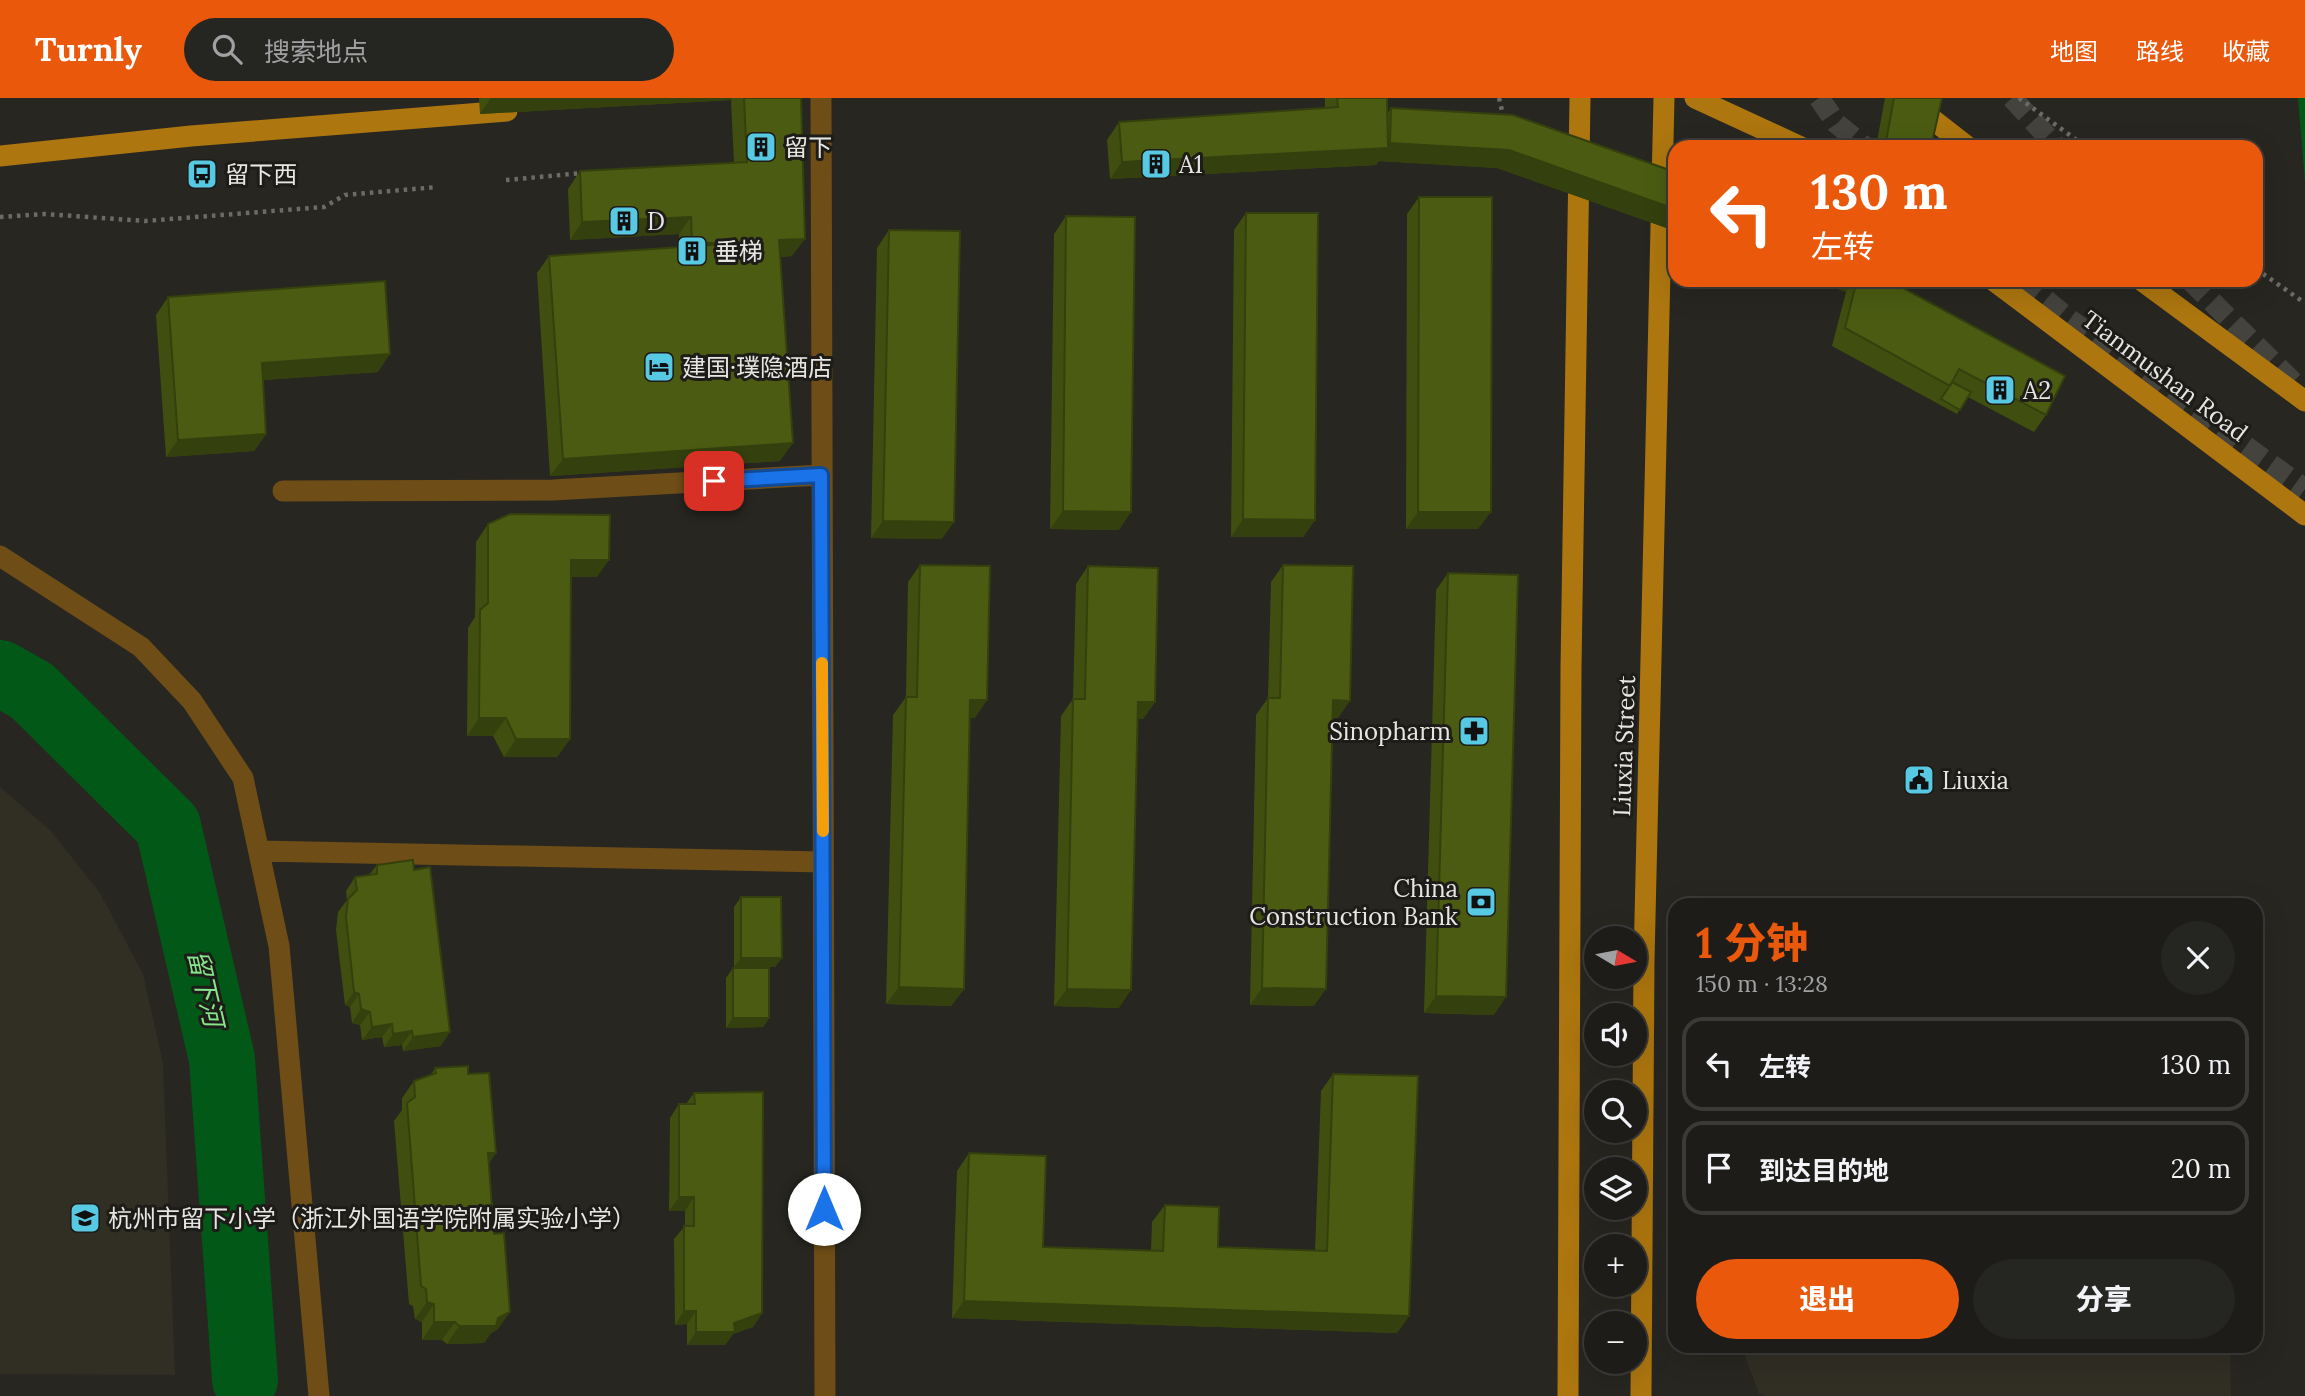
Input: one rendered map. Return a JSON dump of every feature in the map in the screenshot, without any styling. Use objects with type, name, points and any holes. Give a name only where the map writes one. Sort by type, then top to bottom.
[{"type":"main road","name":"Liuxia Street","points":[[1568,1396],[1571,667],[1580,98]]},
{"type":"main road","name":"Liuxia Street","points":[[1642,1396],[1644,961],[1664,98]]},
{"type":"main road","points":[[1695,98],[1786,140]]},
{"type":"main road","points":[[1905,98],[1959,140]]},
{"type":"main road","points":[[0,156],[191,136],[522,110]]},
{"type":"main road","name":"Tianmushan Road","points":[[2002,287],[2305,515]]},
{"type":"main road","points":[[2150,287],[2305,401]]},
{"type":"street","points":[[821,98],[825,1396]]},
{"type":"street","points":[[283,491],[553,490],[821,475]]},
{"type":"street","points":[[0,556],[141,648],[192,701],[243,778],[279,946],[319,1396]]},
{"type":"street","points":[[259,850],[823,862]]},
{"type":"path","points":[[2019,98],[2076,140]]},
{"type":"path","points":[[506,180],[583,173],[584,187]]},
{"type":"path","points":[[0,217],[44,214],[145,221],[324,207],[345,195],[437,187]]},
{"type":"path","points":[[2263,273],[2305,303]]},
{"type":"shaded area","points":[[2298,98],[2305,98],[2305,182]]},
{"type":"shaded area","name":"杭州市留下小学（浙江外国语学院附属实验小学）","points":[[0,787],[51,831],[100,893],[143,974],[163,1063],[175,1375],[0,1374]]},
{"type":"shaded area","points":[[1746,1353],[2230,1353],[2231,1396],[1765,1396],[1759,1394]]},
{"type":"building","name":"建国·璞隐酒店","points":[[744,98],[801,98],[805,239],[779,240],[793,443],[563,459],[549,256],[740,243],[692,243],[691,217],[582,222],[580,171],[747,162]]},
{"type":"building","points":[[1337,98],[1387,98],[1388,148],[1122,162],[1119,122],[1338,107]]},
{"type":"building","points":[[1894,98],[1942,98],[1933,140],[1886,140]]},
{"type":"building","points":[[1391,108],[1513,115],[1668,170],[1668,207],[1509,150],[1390,143]]},
{"type":"building","points":[[1419,197],[1492,197],[1491,512],[1418,512]]},
{"type":"building","points":[[1246,213],[1318,213],[1315,520],[1243,519]]},
{"type":"building","points":[[1066,216],[1135,217],[1131,512],[1063,511]]},
{"type":"building","points":[[889,230],[960,231],[954,522],[883,521]]},
{"type":"building","points":[[385,281],[390,354],[262,363],[266,434],[178,440],[168,297]]},
{"type":"building","points":[[1855,287],[1901,287],[2065,376],[2046,415],[1959,369],[1950,386],[1845,328]]},
{"type":"building","points":[[1952,382],[1971,392],[1960,410],[1941,399]]},
{"type":"building","points":[[510,514],[610,515],[609,560],[571,560],[570,739],[516,739],[506,718],[479,718],[480,610],[488,603],[488,524]]},
{"type":"building","points":[[920,565],[990,566],[987,700],[970,700],[964,989],[899,987],[906,697],[917,697]]},
{"type":"building","points":[[1283,565],[1353,566],[1350,701],[1333,700],[1326,989],[1262,988],[1268,698],[1280,698]]},
{"type":"building","points":[[1088,566],[1158,568],[1155,702],[1138,702],[1131,990],[1067,989],[1073,699],[1085,699]]},
{"type":"building","points":[[1448,573],[1518,575],[1506,997],[1436,996]]},
{"type":"building","points":[[413,860],[414,870],[430,867],[450,1032],[413,1037],[412,1031],[393,1034],[392,1024],[372,1027],[370,1012],[361,1009],[359,994],[354,992],[346,917],[348,899],[357,890],[355,877],[377,874],[377,865]]},
{"type":"building","points":[[741,897],[781,897],[782,958],[741,958]]},
{"type":"building","points":[[733,968],[769,968],[769,1018],[733,1018]]},
{"type":"building","points":[[468,1066],[468,1074],[489,1073],[496,1153],[488,1153],[494,1234],[504,1233],[510,1312],[498,1318],[496,1326],[459,1326],[455,1322],[434,1322],[434,1304],[427,1302],[426,1289],[421,1286],[407,1103],[415,1097],[414,1081],[436,1073],[435,1068]]},
{"type":"building","points":[[1333,1074],[1418,1076],[1409,1316],[964,1301],[969,1153],[1046,1156],[1043,1247],[1163,1251],[1165,1205],[1219,1207],[1218,1247],[1327,1251]]},
{"type":"building","points":[[763,1092],[762,1313],[734,1323],[735,1332],[696,1332],[696,1311],[684,1311],[684,1226],[694,1226],[694,1197],[679,1197],[679,1104],[695,1104],[694,1093]]},
{"type":"waterway","name":"留下河","points":[[0,673],[32,691],[168,826],[222,1059],[245,1380]]},
{"type":"tunnel","points":[[1819,98],[1837,124],[1856,140]]},
{"type":"tunnel","points":[[2012,98],[2051,140]]},
{"type":"tunnel","points":[[2030,287],[2069,319],[2305,489]]},
{"type":"tunnel","points":[[2197,287],[2299,388]]},
{"type":"slow traffic","points":[[822,663],[823,831]]},
{"type":"place","name":"留下","points":[[761,147]]},
{"type":"place","name":"A1","points":[[1156,164]]},
{"type":"place","name":"留下西","points":[[202,174]]},
{"type":"place","name":"D","points":[[624,221]]},
{"type":"place","name":"垂梯","points":[[692,251]]},
{"type":"place","name":"建国·璞隐酒店","points":[[659,367]]},
{"type":"place","name":"A2","points":[[2000,390]]},
{"type":"place","name":"Sinopharm","points":[[1474,731]]},
{"type":"place","name":"Liuxia","points":[[1919,780]]},
{"type":"place","name":"China Construction Bank","points":[[1481,902]]},
{"type":"place","name":"杭州市留下小学（浙江外国语学院附属实验小学）","points":[[85,1218]]},
{"type":"route","points":[[714,481],[821,475],[824,1209]]}]
